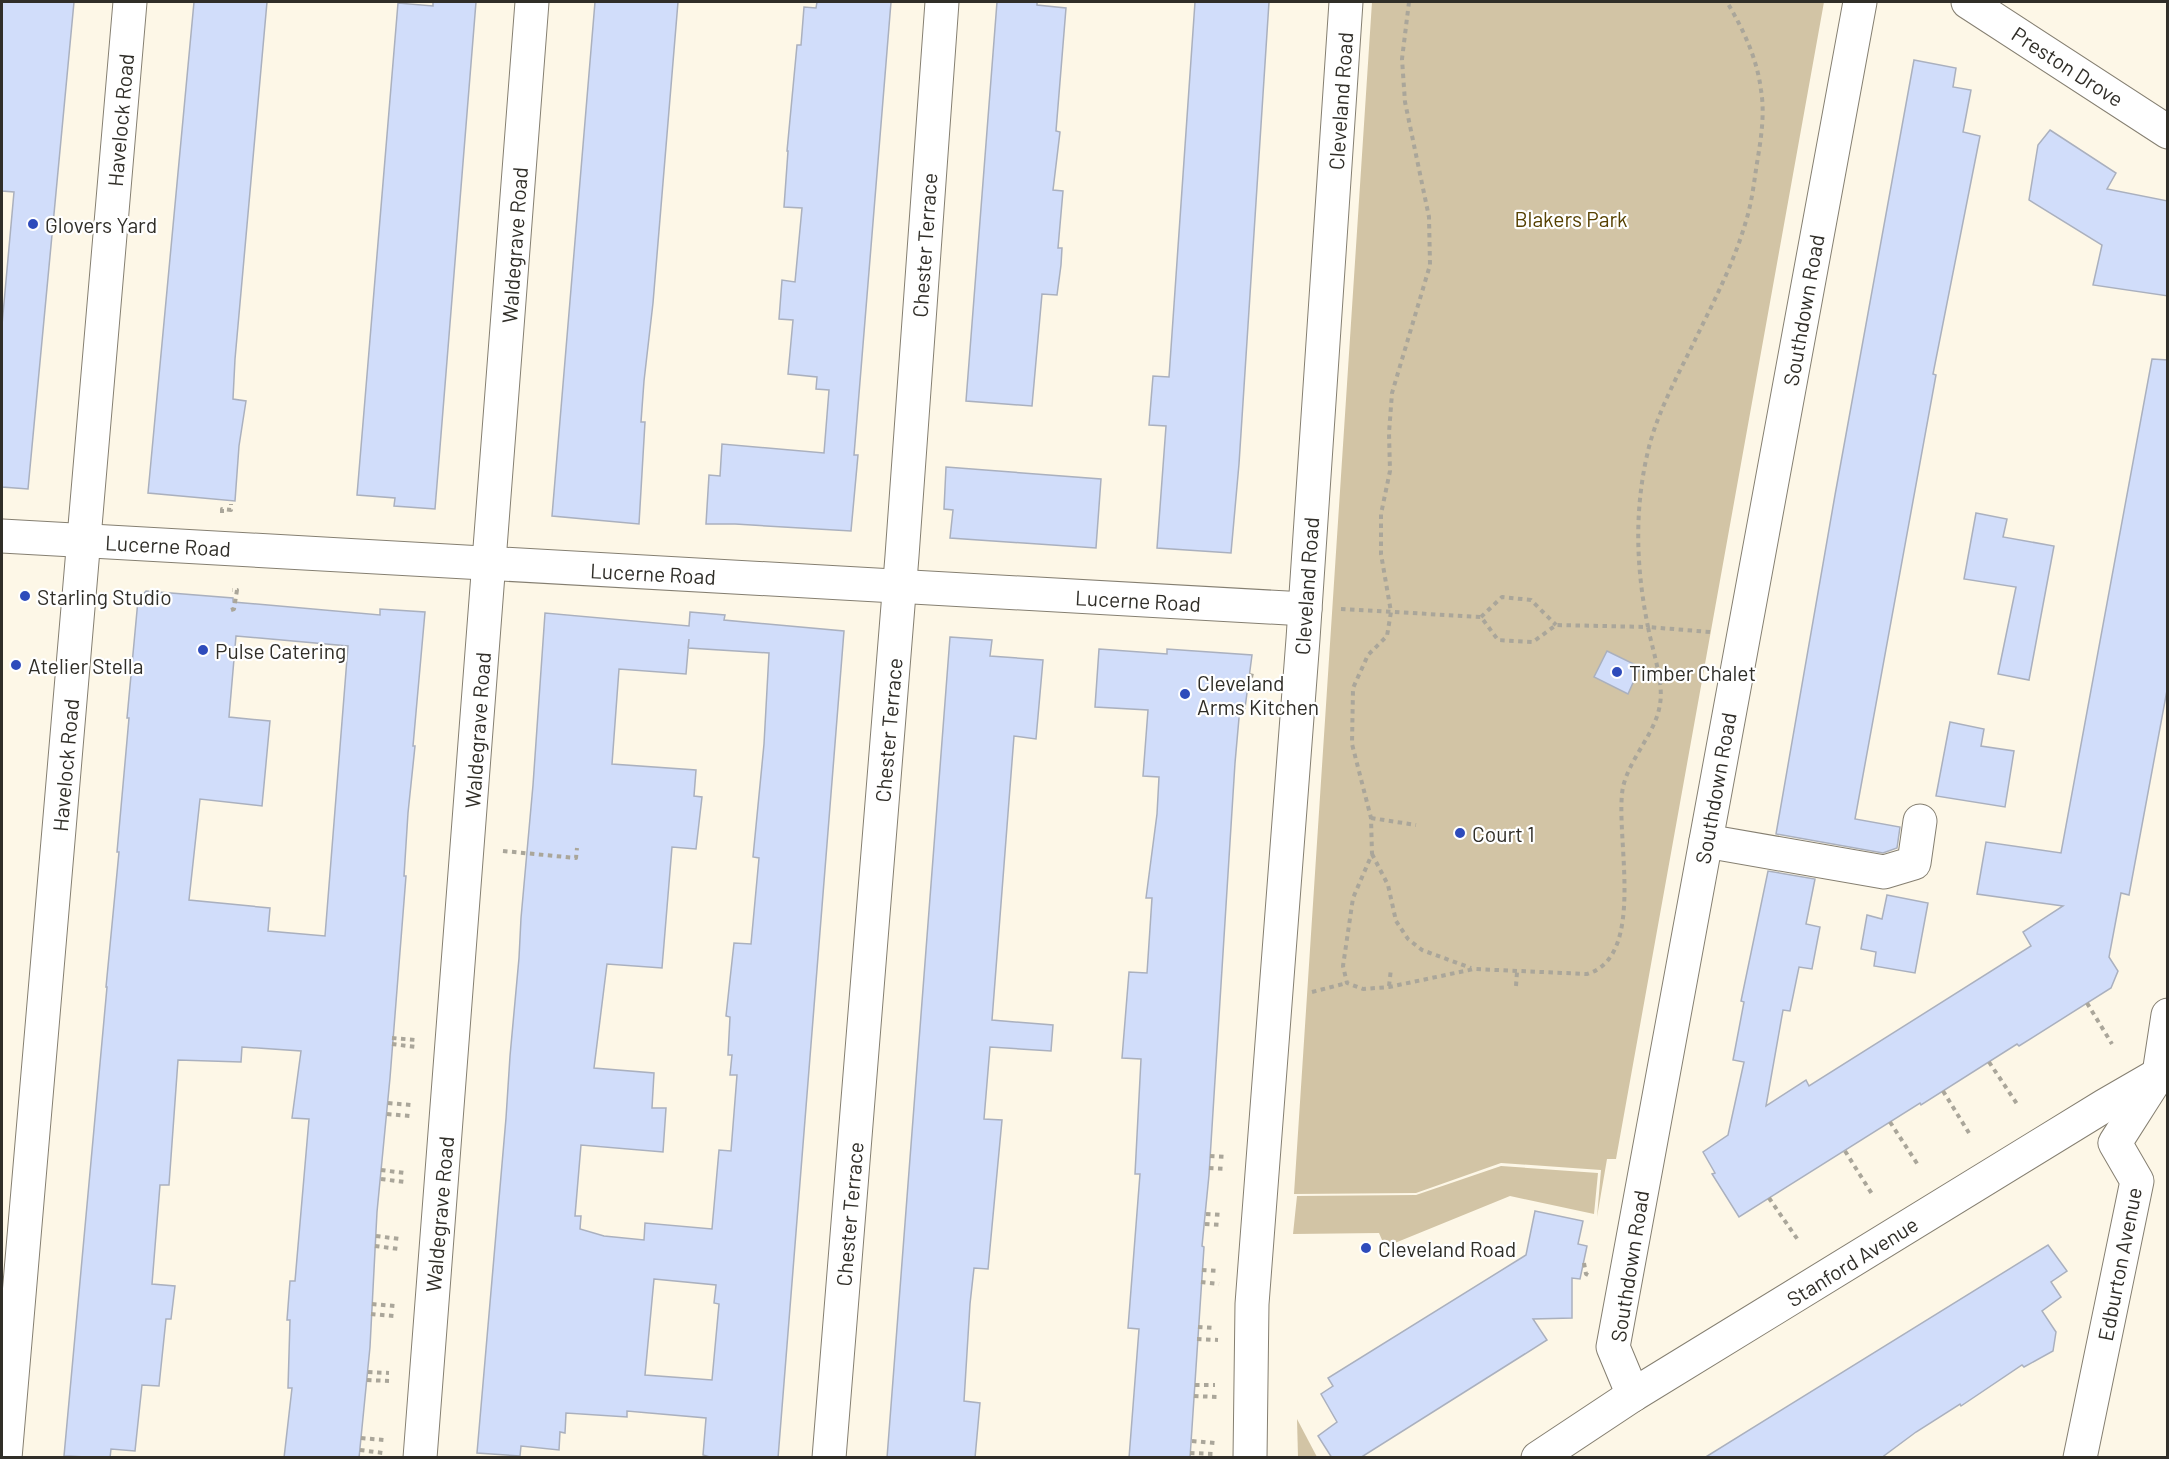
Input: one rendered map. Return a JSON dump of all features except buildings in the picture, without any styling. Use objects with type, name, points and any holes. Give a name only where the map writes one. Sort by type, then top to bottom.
[{"type":"street","name":"Havelock Road","points":[[5,1458],[130,2]]},
{"type":"street","name":"Waldegrave Road","points":[[420,1458],[532,2]]},
{"type":"street","name":"Chester Terrace","points":[[830,1458],[899,585],[942,2]]},
{"type":"street","name":"Cleveland Road","points":[[1250,1458],[1252,1304],[1305,609],[1346,2]]},
{"type":"street","name":"Southdown Road","points":[[1633,1395],[1613,1347],[1860,2]]},
{"type":"street","name":"Preston Drove","points":[[1968,2],[2168,132]]},
{"type":"street","name":"Lucerne Road","points":[[2,536],[1305,609]]},
{"type":"street","points":[[1706,841],[1884,872],[1914,863],[1920,821]]},
{"type":"street","name":"Edburton Avenue","points":[[2080,1458],[2137,1181],[2115,1143],[2163,1072],[2168,1015]]},
{"type":"street","name":"Stanford Avenue","points":[[1538,1458],[1633,1395],[2163,1072]]},
{"type":"path","points":[[1409,2],[1402,59],[1405,102],[1429,218],[1431,250],[1430,265],[1392,393],[1389,433],[1390,471],[1381,514],[1381,554],[1391,612],[1387,636],[1368,655],[1353,687],[1352,744],[1371,818],[1372,854],[1353,898],[1342,966],[1347,982],[1363,989],[1389,987],[1474,969],[1587,974],[1595,971],[1611,955],[1618,943],[1625,902],[1621,810],[1623,790],[1628,769],[1655,720],[1660,704],[1660,686],[1640,589],[1637,523],[1648,450],[1666,402],[1725,278],[1746,223],[1761,134],[1761,90],[1756,64],[1741,26],[1727,2]]},
{"type":"path","points":[[222,513],[222,509],[231,510],[231,504]]},
{"type":"path","points":[[231,610],[234,609],[237,590],[232,590]]},
{"type":"path","points":[[1305,609],[1481,617],[1502,597],[1531,600],[1556,625]]},
{"type":"path","points":[[1481,617],[1498,640],[1533,642],[1556,625],[1648,627],[1743,637]]},
{"type":"path","points":[[1371,818],[1416,825]]},
{"type":"path","points":[[503,851],[576,858],[577,848]]},
{"type":"path","points":[[1372,854],[1388,885],[1396,921],[1408,939],[1422,950],[1474,969]]},
{"type":"path","points":[[1389,987],[1391,969]]},
{"type":"path","points":[[1516,986],[1517,972]]},
{"type":"path","points":[[2087,1004],[2112,1044]]},
{"type":"path","points":[[392,1038],[416,1040]]},
{"type":"path","points":[[392,1044],[416,1047]]},
{"type":"path","points":[[1989,1062],[2017,1104]]},
{"type":"path","points":[[1943,1090],[1969,1133]]},
{"type":"path","points":[[388,1103],[411,1105]]},
{"type":"path","points":[[387,1114],[410,1116]]},
{"type":"path","points":[[1890,1122],[1918,1165]]},
{"type":"path","points":[[1845,1151],[1872,1194]]},
{"type":"path","points":[[1210,1156],[1234,1158]]},
{"type":"path","points":[[1209,1168],[1234,1169]]},
{"type":"path","points":[[381,1170],[405,1173]]},
{"type":"path","points":[[381,1179],[405,1182]]},
{"type":"path","points":[[1769,1198],[1797,1240]]},
{"type":"path","points":[[1206,1214],[1231,1216]]},
{"type":"path","points":[[1205,1224],[1230,1225]]},
{"type":"path","points":[[376,1236],[400,1239]]},
{"type":"path","points":[[375,1246],[399,1249]]},
{"type":"path","points":[[1202,1270],[1227,1271]]},
{"type":"path","points":[[1202,1282],[1226,1284]]},
{"type":"path","points":[[372,1304],[395,1306]]},
{"type":"path","points":[[371,1314],[394,1316]]},
{"type":"path","points":[[1198,1327],[1224,1329]]},
{"type":"path","points":[[1197,1339],[1223,1341]]},
{"type":"path","points":[[368,1372],[389,1373]]},
{"type":"path","points":[[367,1380],[389,1381]]},
{"type":"path","points":[[1195,1384],[1220,1386]]},
{"type":"path","points":[[1194,1395],[1219,1397]]},
{"type":"path","points":[[361,1438],[384,1440]]},
{"type":"path","points":[[1192,1441],[1216,1443]]},
{"type":"path","points":[[360,1450],[383,1452]]},
{"type":"path","points":[[1191,1453],[1215,1454]]},
{"type":"green space","name":"Blakers Park","points":[[1372,2],[1824,2],[1616,1159],[1607,1159],[1597,1217],[1601,1170],[1501,1163],[1416,1193],[1294,1194]]},
{"type":"green space","points":[[1501,1166],[1598,1173],[1594,1214],[1510,1196],[1385,1247],[1379,1233],[1293,1234],[1297,1196],[1416,1195]]},
{"type":"green space","points":[[1297,1419],[1317,1457],[1298,1457]]},
{"type":"place","name":"Glovers Yard","points":[[33,224]]},
{"type":"place","name":"Starling Studio","points":[[25,596]]},
{"type":"place","name":"Pulse Catering","points":[[203,650]]},
{"type":"place","name":"Atelier Stella","points":[[16,665]]},
{"type":"place","name":"Timber Chalet","points":[[1617,672]]},
{"type":"place","name":"Cleveland Arms Kitchen","points":[[1185,694]]},
{"type":"place","name":"Court 1","points":[[1460,833]]},
{"type":"place","name":"Cleveland Road","points":[[1366,1248]]}]
